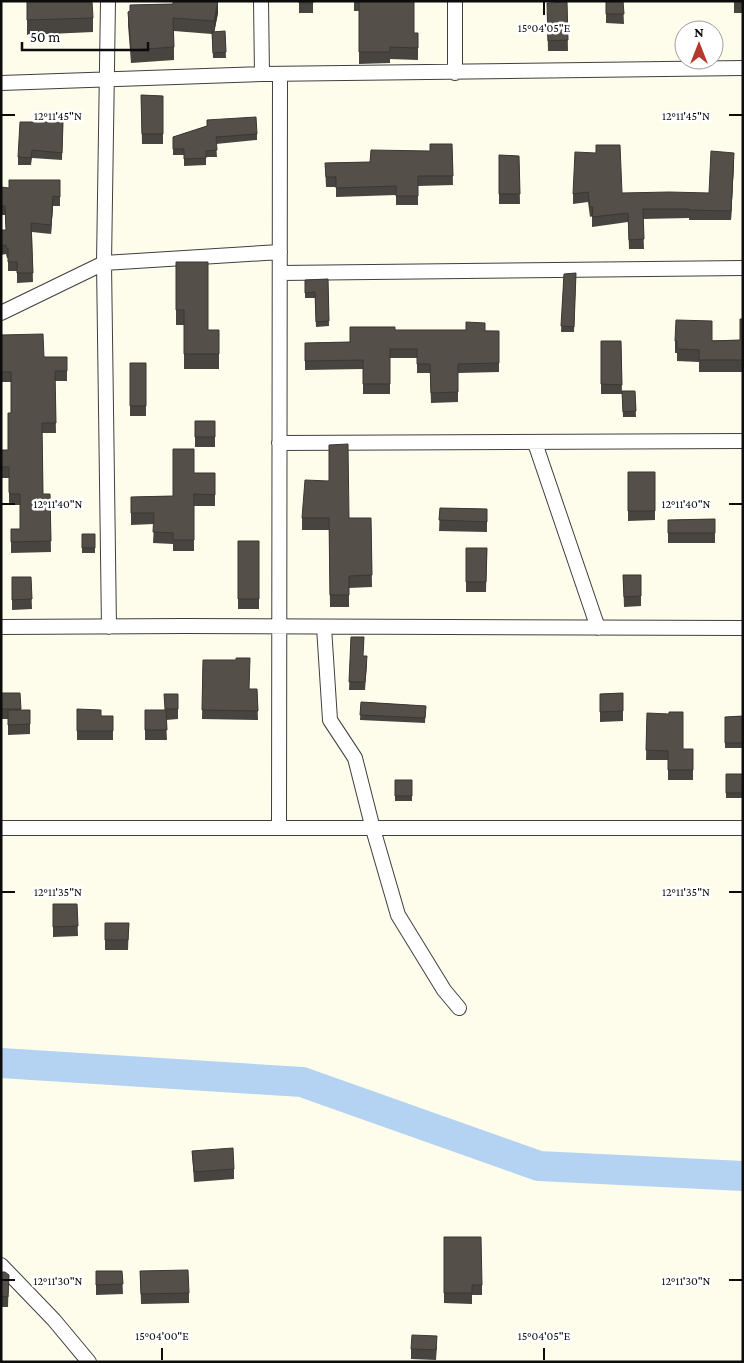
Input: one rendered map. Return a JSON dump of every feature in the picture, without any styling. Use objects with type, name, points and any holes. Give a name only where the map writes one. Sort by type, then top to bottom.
[{"type":"street","points":[[108,1],[104,263],[109,627]]},
{"type":"street","points":[[261,1],[262,74]]},
{"type":"street","points":[[454,73],[455,1]]},
{"type":"street","points":[[1,83],[262,74],[743,68]]},
{"type":"street","points":[[279,828],[280,74]]},
{"type":"street","points":[[1,313],[104,263],[280,252]]},
{"type":"street","points":[[280,273],[743,268]]},
{"type":"street","points":[[279,443],[743,441]]},
{"type":"street","points":[[535,443],[598,628]]},
{"type":"street","points":[[1,627],[743,628]]},
{"type":"street","points":[[324,627],[330,720],[355,758],[398,915],[444,990],[460,1008]]},
{"type":"street","points":[[1,828],[743,828]]},
{"type":"street","points":[[1,1265],[54,1320],[89,1362]]},
{"type":"building","points":[[27,1],[92,1],[93,18],[27,20]]},
{"type":"building","points":[[173,1],[218,1],[214,21],[173,18],[174,47],[131,50],[128,12],[130,11],[130,5],[173,4]]},
{"type":"building","points":[[299,1],[313,1],[313,3],[299,3]]},
{"type":"building","points":[[359,1],[414,1],[414,33],[418,33],[418,48],[390,47],[390,52],[359,52]]},
{"type":"building","points":[[606,1],[623,1],[624,14],[606,14]]},
{"type":"building","points":[[567,2],[568,40],[548,41],[547,3]]},
{"type":"building","points":[[225,31],[226,52],[213,53],[212,32]]},
{"type":"building","points":[[141,95],[163,96],[163,134],[142,134]]},
{"type":"building","points":[[256,117],[257,134],[216,137],[217,150],[206,151],[206,158],[184,159],[184,149],[173,149],[173,137],[207,126],[207,120]]},
{"type":"building","points":[[20,122],[63,122],[62,153],[32,150],[31,158],[18,157]]},
{"type":"building","points":[[430,144],[452,144],[453,176],[418,176],[418,196],[396,196],[396,186],[336,188],[336,177],[326,177],[325,163],[370,162],[371,150],[430,151]]},
{"type":"building","points":[[596,145],[620,145],[622,193],[709,193],[711,151],[734,153],[731,211],[643,209],[644,239],[629,240],[628,213],[592,217],[593,207],[590,207],[588,192],[573,194],[575,152],[596,153]]},
{"type":"building","points":[[499,155],[519,156],[520,194],[499,194]]},
{"type":"building","points":[[9,180],[60,180],[60,197],[53,196],[51,225],[31,223],[33,273],[17,273],[17,262],[8,262],[8,248],[6,245],[1,246],[1,230],[6,230],[5,206],[1,206],[1,187],[9,188]]},
{"type":"building","points":[[176,262],[208,262],[208,330],[219,330],[219,354],[184,354],[184,310],[176,310]]},
{"type":"building","points":[[576,273],[574,327],[561,326],[564,274]]},
{"type":"building","points":[[328,279],[329,321],[316,322],[315,292],[305,293],[305,280]]},
{"type":"building","points":[[740,319],[743,319],[743,360],[699,360],[699,350],[677,349],[677,341],[675,341],[676,320],[712,321],[712,341],[740,340]]},
{"type":"building","points":[[466,322],[485,323],[485,331],[499,331],[499,363],[458,364],[458,392],[431,393],[430,364],[417,364],[417,349],[390,349],[390,384],[363,384],[363,360],[305,361],[305,343],[350,342],[350,327],[395,327],[395,330],[466,330]]},
{"type":"building","points":[[43,334],[44,357],[67,357],[67,371],[55,371],[56,423],[42,423],[43,494],[50,494],[51,541],[11,542],[11,529],[20,529],[20,494],[10,494],[9,467],[1,467],[1,450],[8,450],[8,413],[11,413],[11,372],[1,372],[1,335]]},
{"type":"building","points":[[601,341],[621,341],[622,385],[601,384]]},
{"type":"building","points":[[130,363],[146,363],[146,406],[130,406]]},
{"type":"building","points":[[622,391],[635,391],[636,411],[623,412]]},
{"type":"building","points":[[195,421],[215,421],[215,437],[195,437]]},
{"type":"building","points":[[348,444],[349,518],[371,518],[372,575],[349,576],[349,595],[330,595],[329,518],[302,518],[305,480],[329,481],[329,445]]},
{"type":"building","points":[[173,449],[194,449],[194,473],[215,473],[215,495],[194,494],[194,540],[173,540],[173,533],[153,532],[154,513],[131,513],[131,497],[173,496]]},
{"type":"building","points":[[628,472],[655,472],[655,511],[628,511]]},
{"type":"building","points":[[440,508],[487,509],[487,522],[439,520]]},
{"type":"building","points":[[715,519],[715,533],[668,533],[668,520]]},
{"type":"building","points":[[82,534],[95,534],[95,548],[82,548]]},
{"type":"building","points":[[238,541],[259,541],[259,599],[238,599]]},
{"type":"building","points":[[466,548],[487,548],[486,582],[466,582]]},
{"type":"building","points":[[623,575],[641,575],[641,596],[624,597]]},
{"type":"building","points":[[12,577],[31,577],[32,599],[12,600]]},
{"type":"building","points":[[351,637],[364,637],[363,656],[367,656],[365,682],[349,682]]},
{"type":"building","points":[[236,658],[250,658],[249,689],[257,689],[258,711],[202,710],[203,660],[236,660]]},
{"type":"building","points":[[1,693],[20,693],[21,709],[1,709]]},
{"type":"building","points":[[623,693],[623,711],[600,712],[600,694]]},
{"type":"building","points":[[164,694],[178,694],[178,709],[165,709]]},
{"type":"building","points":[[361,702],[426,706],[425,718],[360,715]]},
{"type":"building","points":[[77,709],[101,710],[101,716],[113,716],[113,731],[77,731]]},
{"type":"building","points":[[8,710],[30,710],[30,724],[8,725]]},
{"type":"building","points":[[145,710],[166,710],[167,730],[145,730]]},
{"type":"building","points":[[669,712],[683,712],[683,749],[693,749],[693,770],[668,770],[668,751],[646,750],[647,713],[669,714]]},
{"type":"building","points":[[743,716],[743,743],[725,743],[725,717]]},
{"type":"building","points":[[726,774],[743,774],[742,793],[726,793]]},
{"type":"building","points":[[395,780],[412,780],[412,796],[395,796]]},
{"type":"building","points":[[53,904],[77,904],[78,926],[53,927]]},
{"type":"building","points":[[105,923],[129,923],[128,940],[105,940]]},
{"type":"building","points":[[233,1148],[234,1169],[194,1172],[192,1151]]},
{"type":"building","points":[[444,1237],[481,1237],[482,1285],[472,1285],[472,1293],[444,1293]]},
{"type":"building","points":[[188,1270],[189,1293],[141,1294],[140,1271]]},
{"type":"building","points":[[96,1271],[122,1271],[123,1284],[96,1285]]},
{"type":"building","points":[[1,1272],[9,1275],[8,1297],[1,1296]]},
{"type":"building","points":[[412,1335],[437,1336],[436,1350],[411,1349]]},
{"type":"waterway","points":[[1,1063],[302,1082],[539,1166],[743,1176]]}]
